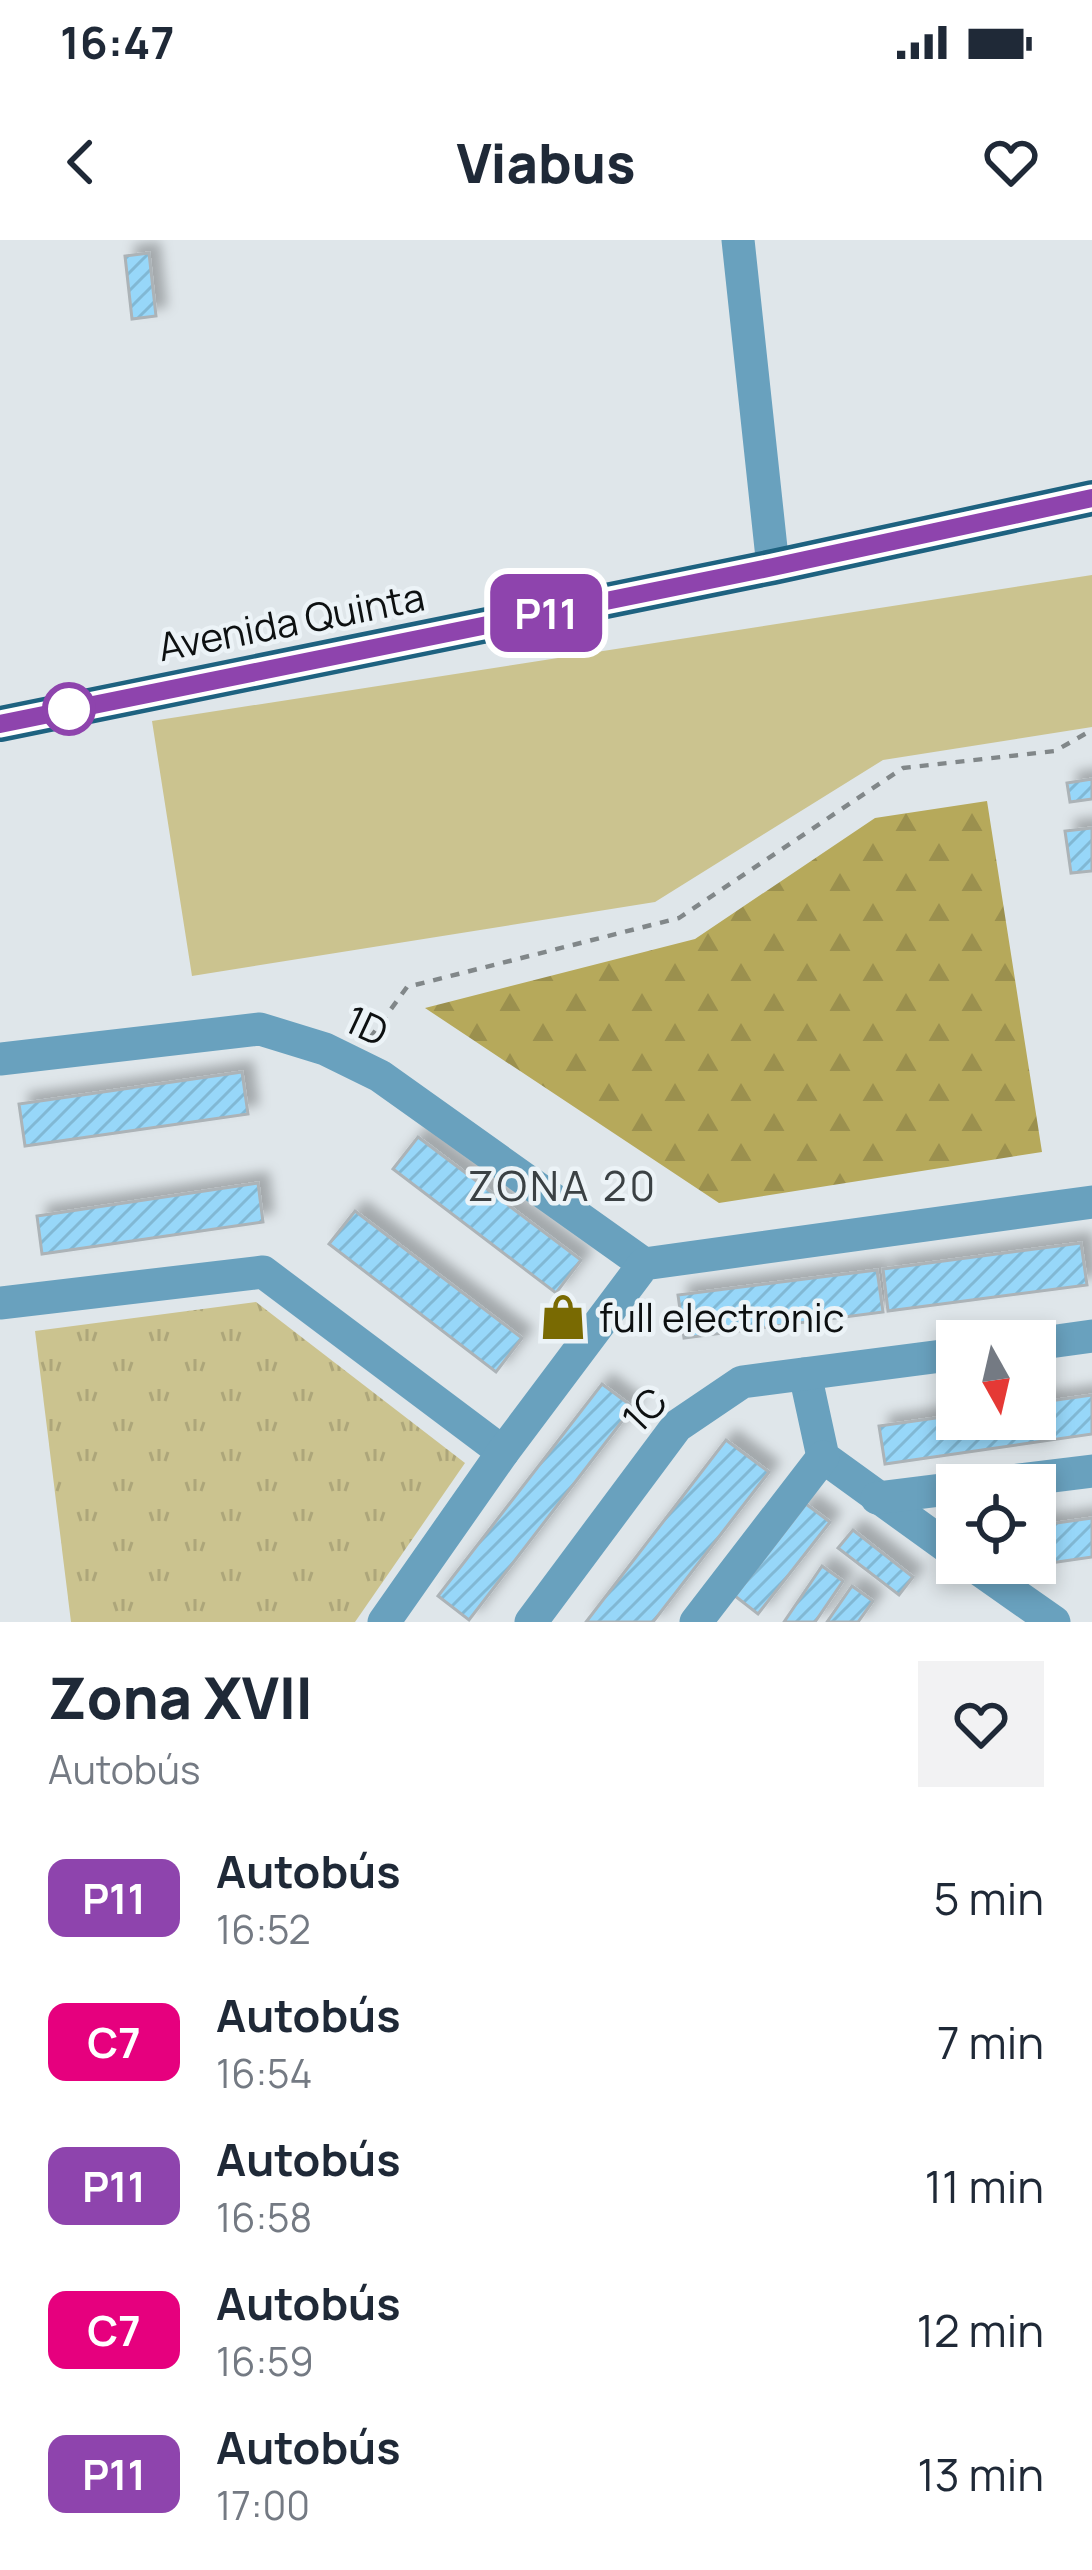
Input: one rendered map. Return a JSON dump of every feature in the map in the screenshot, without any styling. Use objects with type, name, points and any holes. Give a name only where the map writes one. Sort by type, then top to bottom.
[{"type":"main road","name":"Avenida Quinta","points":[[0,724],[1092,498]]},
{"type":"street","points":[[737,240],[773,567]]},
{"type":"street","name":"1D","points":[[0,1059],[260,1029],[380,1076],[644,1264]]},
{"type":"street","points":[[384,1622],[502,1452],[644,1264],[1092,1202]]},
{"type":"street","points":[[0,1303],[263,1272],[502,1452]]},
{"type":"street","points":[[1056,1341],[1092,1336]]},
{"type":"street","name":"1C","points":[[531,1622],[677,1426],[742,1382],[936,1357]]},
{"type":"street","points":[[805,1374],[823,1457],[936,1539]]},
{"type":"street","points":[[696,1622],[823,1457]]},
{"type":"street","points":[[1056,1476],[1092,1471]]},
{"type":"street","points":[[877,1498],[936,1491]]},
{"type":"street","points":[[1000,1584],[1054,1622]]},
{"type":"path","points":[[352,1062],[407,987],[679,919],[903,768],[1055,751],[1092,730]]},
{"type":"green space","points":[[1092,575],[1092,727],[883,760],[655,902],[192,976],[152,721]]},
{"type":"green space","points":[[987,801],[1042,1152],[719,1203],[425,1008],[695,939],[875,818]]},
{"type":"green space","points":[[256,1302],[465,1463],[355,1622],[71,1622],[35,1331]]},
{"type":"building","points":[[149,253],[156,316],[132,319],[125,256]]},
{"type":"building","points":[[1092,779],[1092,799],[1070,802],[1067,783]]},
{"type":"building","points":[[1092,828],[1092,871],[1071,873],[1065,831]]},
{"type":"building","points":[[242,1072],[248,1114],[25,1146],[19,1104]]},
{"type":"building","points":[[418,1137],[581,1260],[556,1293],[393,1169]]},
{"type":"building","points":[[258,1183],[263,1222],[42,1254],[37,1216]]},
{"type":"building","points":[[355,1211],[522,1338],[496,1372],[329,1244]]},
{"type":"building","points":[[1081,1243],[1087,1285],[888,1311],[883,1269]]},
{"type":"building","points":[[877,1270],[883,1312],[684,1338],[678,1295]]},
{"type":"building","points":[[602,1384],[633,1407],[469,1620],[438,1596]]},
{"type":"building","points":[[1092,1395],[1092,1434],[1056,1439],[1056,1400]]},
{"type":"building","points":[[936,1418],[936,1440],[1051,1440],[885,1464],[879,1426]]},
{"type":"building","points":[[726,1440],[769,1472],[653,1622],[586,1622]]},
{"type":"building","points":[[806,1504],[830,1522],[758,1614],[735,1596]]},
{"type":"building","points":[[1092,1518],[1092,1557],[1056,1562],[1056,1523]]},
{"type":"building","points":[[853,1530],[913,1577],[899,1595],[838,1548]]},
{"type":"building","points":[[822,1566],[843,1581],[815,1622],[784,1622]]},
{"type":"building","points":[[852,1586],[873,1601],[858,1622],[827,1622]]},
{"type":"bus line","name":"P11","points":[[0,724],[1092,498]]},
{"type":"place","name":"full electronic","points":[[563,1317]]},
{"type":"district","name":"ZONA 20","points":[[563,1185]]}]
